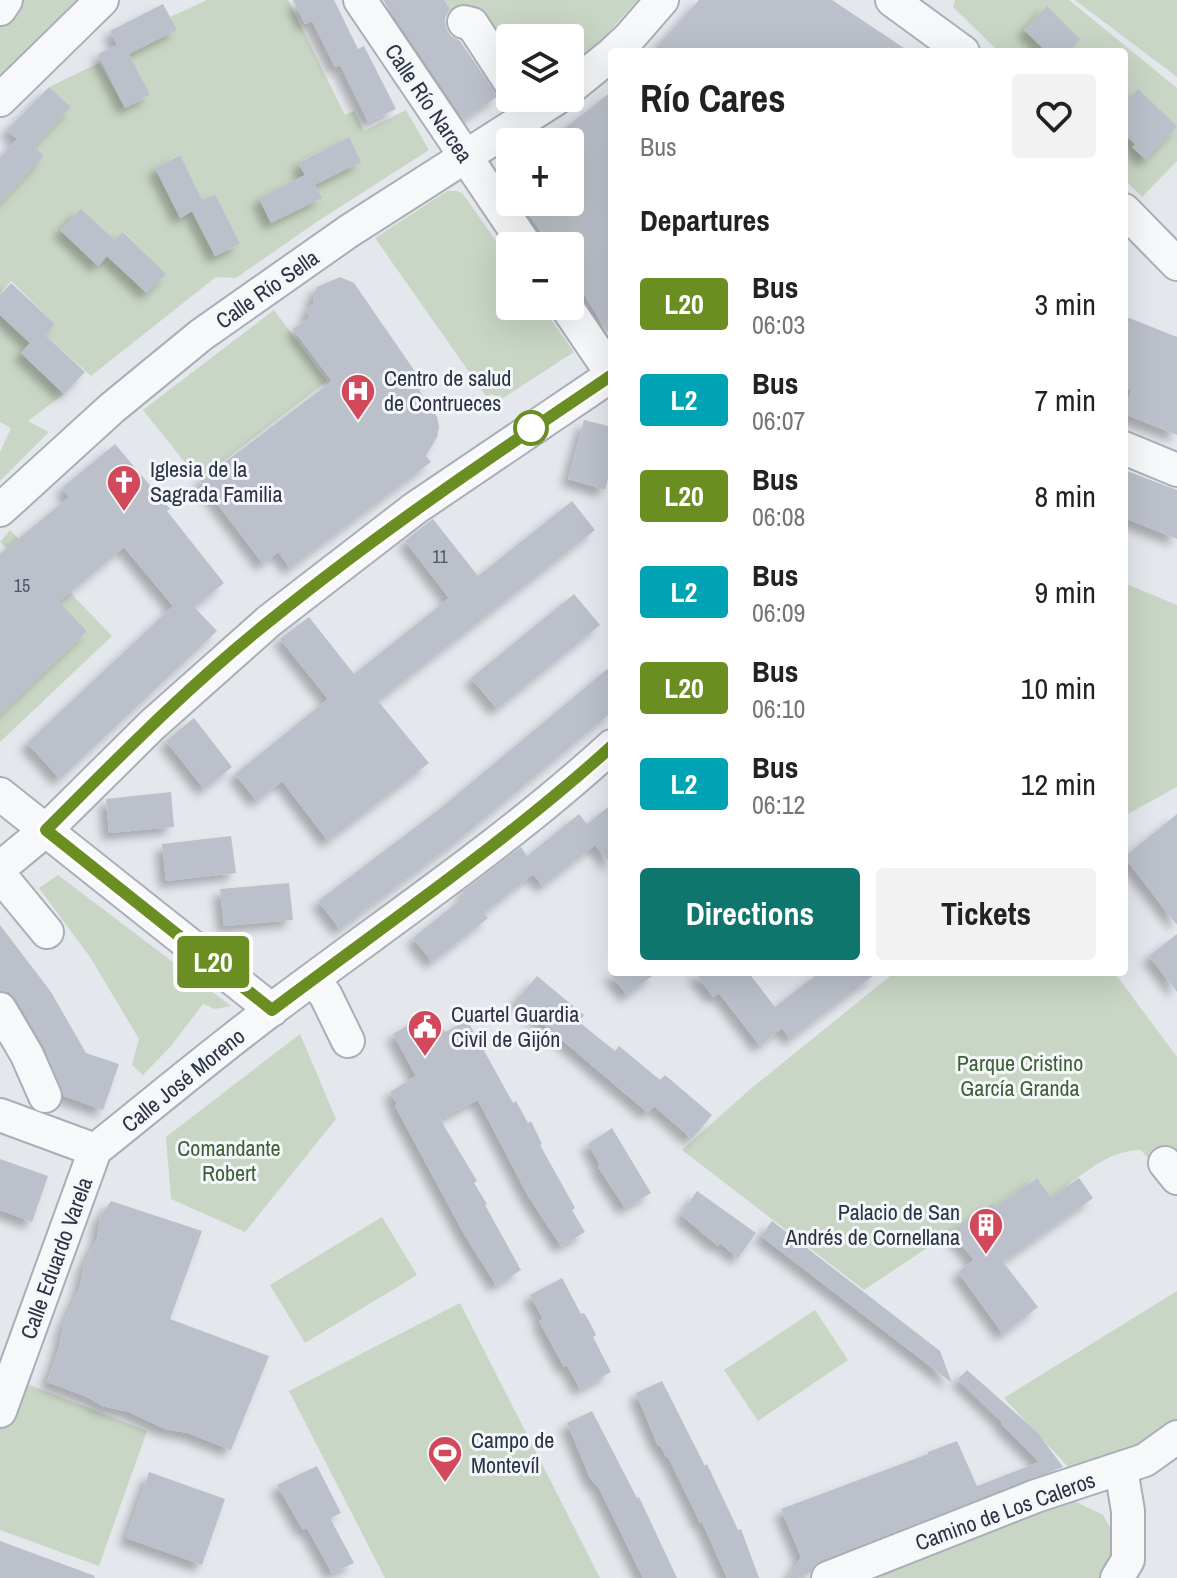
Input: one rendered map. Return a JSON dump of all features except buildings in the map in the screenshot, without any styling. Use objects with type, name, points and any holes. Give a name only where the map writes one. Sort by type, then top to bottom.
[{"type":"street","points":[[0,9],[6,0]]},
{"type":"street","points":[[0,100],[102,0]]},
{"type":"street","name":"Calle Río Narcea","points":[[360,0],[517,232]]},
{"type":"street","points":[[618,48],[662,0]]},
{"type":"street","points":[[909,4],[958,48]]},
{"type":"street","points":[[464,22],[472,24],[496,61]]},
{"type":"street","points":[[584,77],[608,57]]},
{"type":"street","name":"Calle Río Sella","points":[[0,510],[112,408],[201,335],[526,112]]},
{"type":"street","points":[[1128,220],[1177,264]]},
{"type":"street","points":[[575,320],[608,369]]},
{"type":"street","points":[[0,868],[46,830],[152,725],[269,621],[414,509],[608,378]]},
{"type":"street","points":[[1128,450],[1177,470]]},
{"type":"street","name":"Calle José Moreno","points":[[95,1150],[272,1010],[472,861],[608,750]]},
{"type":"street","points":[[0,794],[272,1010]]},
{"type":"street","points":[[0,875],[47,932]]},
{"type":"street","points":[[314,978],[348,1041]]},
{"type":"street","points":[[0,1009],[27,1055],[45,1096]]},
{"type":"street","points":[[0,1115],[95,1150]]},
{"type":"street","name":"Calle Eduardo Varela","points":[[0,1411],[95,1150]]},
{"type":"street","name":"Camino de Los Caleros","points":[[828,1578],[1036,1496],[1145,1460],[1177,1437]]},
{"type":"street","points":[[1117,1578],[1128,1560],[1128,1511],[1121,1469]]},
{"type":"green space","points":[[0,0],[102,0],[0,100]]},
{"type":"green space","points":[[207,0],[288,0],[345,115],[354,111],[364,131],[406,110],[429,150],[236,278],[216,277],[91,376],[45,335],[55,324],[11,281],[0,293],[0,195],[44,156],[34,146],[71,107],[49,87],[99,63],[125,108],[149,96],[129,54],[176,30],[170,17]],"holes":[[[349,137],[315,185],[321,197],[271,223],[259,198],[305,175],[299,162]],[[179,155],[202,200],[215,194],[240,244],[215,256],[192,211],[181,218],[155,168]],[[82,210],[115,240],[124,232],[165,274],[146,293],[107,256],[98,266],[60,230]]]},
{"type":"green space","points":[[444,0],[638,0],[584,56],[584,24],[496,24],[496,50],[457,19]]},
{"type":"green space","points":[[955,0],[1069,0],[1128,48],[995,48],[953,7]]},
{"type":"green space","points":[[1075,0],[1177,0],[1177,77]]},
{"type":"green space","points":[[1128,48],[1177,88],[1177,161],[1142,197],[1128,183]]},
{"type":"green space","points":[[447,191],[463,194],[496,241],[496,320],[551,320],[574,352],[500,400],[493,394],[486,396],[375,238]]},
{"type":"green space","points":[[274,310],[327,381],[199,480],[143,410]]},
{"type":"green space","points":[[0,315],[30,343],[21,353],[64,394],[28,421],[49,432],[0,481],[0,452],[11,428],[0,422]]},
{"type":"green space","points":[[10,530],[112,636],[0,742],[0,714],[87,631],[0,542]]},
{"type":"green space","points":[[1128,585],[1177,605],[1177,787],[1128,814]]},
{"type":"green space","points":[[58,875],[231,1006],[215,1009],[203,1004],[171,1046],[143,1075],[132,1065],[139,1039],[90,957],[39,888]]},
{"type":"green space","name":"Parque Cristino García Granda","points":[[890,976],[1117,976],[1177,1057],[1177,1154],[1157,1169],[1141,1150],[1116,1155],[1093,1166],[1051,1198],[1036,1178],[996,1207],[993,1204],[864,1290],[682,1150],[748,1091]]},
{"type":"green space","name":"Comandante Robert","points":[[300,1034],[336,1119],[245,1232],[171,1199],[166,1137]]},
{"type":"green space","points":[[382,1217],[417,1275],[305,1343],[270,1285]]},
{"type":"green space","points":[[1177,1291],[1177,1420],[1143,1443],[1072,1471],[1004,1398]]},
{"type":"green space","name":"Campo de Montevíl","points":[[460,1303],[600,1578],[385,1578],[289,1391]]},
{"type":"green space","points":[[815,1310],[848,1360],[758,1421],[724,1370]]},
{"type":"green space","points":[[12,1378],[147,1431],[99,1566],[0,1530],[0,1411]]},
{"type":"green space","points":[[1066,1497],[1103,1515],[1114,1534],[1116,1557],[1103,1578],[855,1578]]},
{"type":"bus line","name":"L20","points":[[608,378],[414,509],[269,621],[152,725],[46,830],[272,1010],[472,861],[608,750]]},
{"type":"place","name":"Centro de salud de Contrueces","points":[[358,422]]},
{"type":"place","name":"Iglesia de la Sagrada Familia","points":[[124,513]]},
{"type":"place","name":"Cuartel Guardia Civil de Gijón","points":[[425,1058]]},
{"type":"place","name":"Palacio de San Andrés de Cornellana","points":[[986,1256]]},
{"type":"place","name":"Campo de Montevíl","points":[[445,1484]]}]
